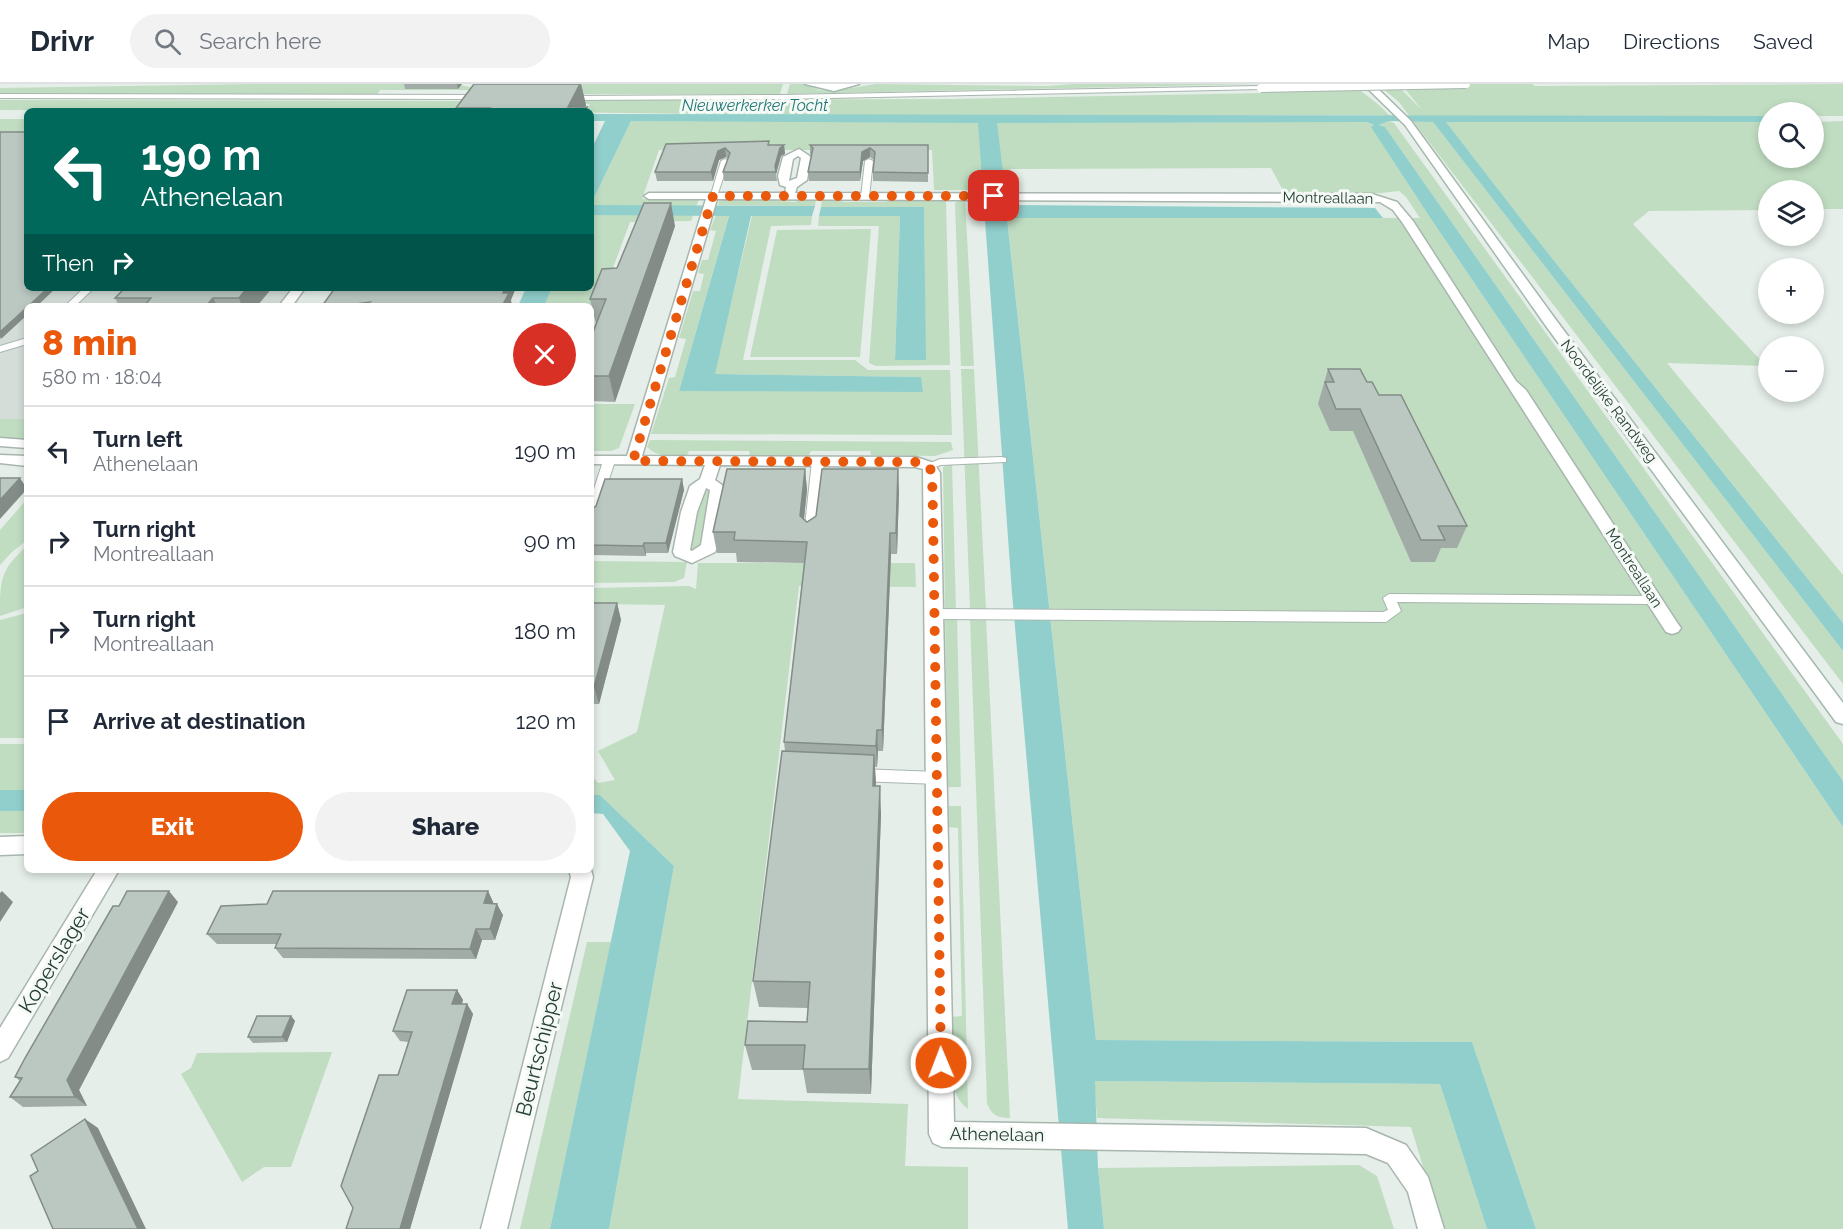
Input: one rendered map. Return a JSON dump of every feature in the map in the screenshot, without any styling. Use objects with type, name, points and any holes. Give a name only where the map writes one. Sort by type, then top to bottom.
[{"type":"street","points":[[810,84],[834,88],[854,84]]},
{"type":"street","name":"Noordelijke Randweg","points":[[1367,85],[1403,119],[1843,717]]},
{"type":"street","name":"Montreallaan","points":[[649,196],[711,200],[790,191],[865,196],[1372,197],[1395,204],[1511,384],[1519,390],[1672,628]]},
{"type":"street","points":[[633,461],[711,200]]},
{"type":"street","points":[[287,303],[297,291]]},
{"type":"street","points":[[0,442],[24,444]]},
{"type":"street","points":[[0,459],[24,461]]},
{"type":"street","points":[[600,461],[916,462],[929,466]]},
{"type":"street","points":[[707,482],[714,462]]},
{"type":"street","name":"Athenelaan","points":[[929,466],[932,473],[935,614],[942,1134],[1366,1141],[1397,1154],[1419,1186],[1431,1229]]},
{"type":"street","points":[[0,846],[24,845]]},
{"type":"street","name":"Koperslager","points":[[0,1050],[106,873]]},
{"type":"street","name":"Beurtschipper","points":[[494,1229],[582,877],[581,873]]},
{"type":"lane","points":[[555,98],[914,95],[1466,84]]},
{"type":"lane","points":[[0,96],[487,97]]},
{"type":"lane","points":[[711,200],[725,161]]},
{"type":"lane","points":[[865,196],[870,161]]},
{"type":"lane","points":[[73,303],[86,291]]},
{"type":"lane","points":[[0,349],[24,342]]},
{"type":"lane","points":[[929,466],[940,462],[1002,460]]},
{"type":"lane","points":[[594,498],[600,461]]},
{"type":"lane","points":[[810,537],[818,461]]},
{"type":"lane","points":[[935,614],[1386,618],[1395,611],[1389,598],[1654,600]]},
{"type":"lane","points":[[841,774],[938,778]]},
{"type":"shaded area","points":[[0,123],[24,270],[24,291],[290,291],[280,303],[24,303],[24,428],[0,429]]},
{"type":"green space","points":[[456,84],[474,88],[471,90],[380,90],[378,94],[0,94],[0,88]]},
{"type":"green space","points":[[498,84],[783,84],[780,94],[480,94]]},
{"type":"green space","points":[[790,84],[804,84],[819,90],[833,91],[876,84],[1047,86],[1257,84],[787,94]]},
{"type":"green space","points":[[1257,84],[1352,84],[1391,117],[1379,115],[862,116],[594,113],[594,108],[503,108],[588,107],[590,104],[577,103],[578,100],[953,99],[1264,93]]},
{"type":"green space","points":[[1377,84],[1396,84],[1422,110],[1401,84],[1532,84],[1535,86],[1843,84],[1843,116],[1824,116],[1824,102],[1758,102],[1758,116],[1410,117],[1399,102]]},
{"type":"green space","points":[[0,100],[462,101],[456,108],[24,108],[24,110],[0,110]]},
{"type":"green space","points":[[0,119],[24,119],[24,133],[0,133]]},
{"type":"green space","points":[[631,121],[1367,122],[1375,126],[1372,128],[1431,219],[1843,827],[1843,1229],[1536,1229],[1472,1042],[1096,1040],[1007,217],[1420,218],[1406,197],[1399,191],[1285,194],[1271,168],[1010,169],[1013,190],[934,190],[932,150],[659,150],[642,199],[699,199],[691,221],[630,222],[594,319],[594,303],[545,303],[551,291],[594,291],[594,198]]},
{"type":"green space","points":[[1389,121],[1394,123],[1843,744],[1843,781],[1385,127],[1379,125]]},
{"type":"green space","points":[[1413,121],[1433,122],[1843,651],[1843,684]]},
{"type":"green space","points":[[1445,121],[1758,122],[1758,168],[1824,168],[1824,122],[1843,121],[1843,209],[1824,209],[1824,180],[1758,180],[1758,210],[1649,211],[1633,224],[1758,357],[1758,366],[1667,363],[1843,575],[1843,623]]},
{"type":"green space","points":[[732,198],[796,202],[797,199],[816,199],[815,206],[718,205],[719,201]]},
{"type":"green space","points":[[822,199],[841,199],[842,202],[887,202],[888,199],[943,199],[946,202],[950,365],[876,366],[869,363],[879,226],[818,226],[819,216],[900,216],[895,360],[925,360],[924,207],[821,207]]},
{"type":"green space","points":[[965,200],[974,366],[961,366],[955,203]]},
{"type":"green space","points":[[716,215],[729,215],[679,391],[921,377],[714,374],[752,216],[812,216],[811,225],[771,226],[743,360],[855,360],[868,370],[950,370],[952,435],[651,434],[669,378],[675,377],[686,339],[679,338],[693,291],[700,291],[704,274],[698,273],[702,260],[708,260],[716,231],[710,230]]},
{"type":"green space","points":[[871,229],[860,357],[750,357],[777,230]]},
{"type":"green space","points":[[961,369],[974,369],[986,610],[970,608]]},
{"type":"green space","points":[[594,404],[635,404],[619,448],[611,451],[594,451]]},
{"type":"green space","points":[[0,419],[24,419],[24,440],[0,438]]},
{"type":"green space","points":[[650,440],[951,442],[953,450],[935,456],[871,455],[870,451],[811,451],[809,455],[750,456],[749,451],[689,451],[687,455],[671,456],[651,451],[647,447]]},
{"type":"green space","points":[[952,463],[956,612],[945,612],[943,467]]},
{"type":"green space","points":[[706,488],[711,488],[704,544],[695,552],[689,551],[697,497]]},
{"type":"green space","points":[[24,502],[24,542],[0,565],[0,530]]},
{"type":"green space","points":[[24,549],[24,608],[0,616],[3,577]]},
{"type":"green space","points":[[594,561],[687,562],[684,578],[674,582],[594,583]]},
{"type":"green space","points":[[698,563],[915,563],[916,587],[799,586],[738,1099],[908,1104],[905,1166],[968,1167],[968,1229],[609,1229],[674,866],[600,795],[594,795],[594,778],[598,783],[615,780],[598,751],[637,732],[665,605],[594,604],[594,588],[689,586],[696,589]]},
{"type":"green space","points":[[24,614],[24,738],[0,738],[0,620]]},
{"type":"green space","points":[[945,617],[957,617],[961,787],[948,787]]},
{"type":"green space","points":[[970,618],[986,618],[1010,1118],[996,1115],[987,1103]]},
{"type":"green space","points":[[0,744],[24,744],[24,790],[0,790]]},
{"type":"green space","points":[[948,806],[961,806],[968,1109],[960,1102],[955,1092],[950,1067],[950,1017],[962,1016],[958,828],[949,827]]},
{"type":"green space","points":[[0,811],[24,811],[24,833],[0,833]]},
{"type":"green space","points":[[587,942],[611,942],[550,1229],[520,1229]]},
{"type":"green space","points":[[332,1052],[291,1167],[264,1167],[242,1182],[181,1074],[191,1068],[197,1053]]},
{"type":"green space","points":[[1094,1081],[1440,1084],[1487,1229],[1442,1229],[1411,1127],[1097,1118]]},
{"type":"green space","points":[[1359,1165],[1377,1176],[1394,1229],[1104,1229],[1098,1168]]},
{"type":"water","points":[[594,114],[1758,116],[1758,122],[1446,122],[1843,623],[1843,651],[1433,122],[1389,121],[1379,125],[1385,127],[1843,781],[1843,827],[1431,219],[1371,127],[1374,125],[1367,122],[997,123],[1007,205],[1375,208],[1383,218],[1007,218],[1096,1040],[1472,1042],[1536,1229],[1487,1229],[1440,1084],[1095,1081],[1098,1168],[1104,1229],[1068,1229],[1012,593],[978,123],[631,121],[594,198],[594,144],[605,121],[594,121]]},
{"type":"water","points":[[594,205],[815,206],[812,216],[751,216],[715,374],[921,377],[923,392],[679,391],[729,216],[594,215]]},
{"type":"water","points":[[821,207],[924,207],[926,360],[895,360],[900,216],[819,216]]},
{"type":"water","points":[[525,291],[551,291],[545,303],[519,303]]},
{"type":"water","points":[[0,790],[24,790],[24,811],[0,811]]},
{"type":"water","points":[[594,795],[600,795],[674,866],[609,1229],[550,1229],[630,851],[603,814],[594,813]]},
{"type":"building","points":[[474,84],[580,84],[568,107],[587,107],[586,108],[456,108]]},
{"type":"building","points":[[0,132],[24,132],[24,291],[45,291],[32,303],[24,303],[24,310],[0,332]]},
{"type":"building","points":[[769,141],[768,145],[784,145],[780,148],[775,166],[776,172],[723,172],[730,153],[725,148],[718,151],[711,172],[655,172],[666,144]]},
{"type":"building","points":[[810,145],[928,145],[928,173],[873,172],[875,152],[870,148],[862,152],[860,172],[808,172],[813,148]]},
{"type":"building","points":[[644,203],[671,203],[609,376],[594,376],[594,329],[606,299],[590,299],[602,269],[617,268]]},
{"type":"building","points":[[122,291],[245,291],[239,298],[213,298],[209,303],[147,303],[151,298],[115,298]]},
{"type":"building","points":[[333,291],[504,291],[503,293],[509,293],[504,303],[324,303]]},
{"type":"building","points":[[1328,369],[1360,369],[1367,382],[1372,382],[1379,395],[1401,395],[1467,526],[1438,526],[1445,540],[1421,540],[1360,409],[1336,409],[1325,382],[1334,382]]},
{"type":"building","points":[[727,469],[805,469],[800,516],[807,522],[816,516],[822,469],[898,469],[896,533],[890,533],[882,730],[877,730],[876,746],[784,742],[807,542],[734,540],[735,532],[713,532]]},
{"type":"building","points":[[0,478],[20,478],[0,500]]},
{"type":"building","points":[[605,479],[682,479],[666,543],[644,543],[643,546],[594,545],[594,508]]},
{"type":"building","points":[[594,603],[617,603],[594,687]]},
{"type":"building","points":[[782,751],[874,755],[873,786],[880,786],[869,1069],[803,1069],[805,1045],[745,1045],[748,1021],[807,1022],[810,982],[753,981]]},
{"type":"building","points":[[127,891],[169,891],[67,1080],[75,1097],[10,1097],[22,1078],[15,1077],[25,1058],[113,906],[119,906]]},
{"type":"building","points":[[273,891],[488,891],[484,903],[497,904],[490,929],[476,929],[470,949],[275,948],[281,934],[207,934],[221,906],[267,904]]},
{"type":"building","points":[[407,990],[457,990],[452,1004],[467,1004],[400,1229],[346,1229],[353,1208],[341,1186],[379,1075],[398,1075],[412,1032],[393,1031]]},
{"type":"building","points":[[257,1016],[291,1016],[282,1037],[248,1037]]},
{"type":"building","points":[[85,1119],[138,1229],[53,1229],[30,1176],[38,1171],[31,1155]]},
{"type":"route","points":[[941,1063],[933,514],[932,473],[929,466],[916,462],[633,461],[713,196],[994,196]]},
{"type":"water label","name":"Nieuwerkerker Tocht","points":[[755,105]]}]
